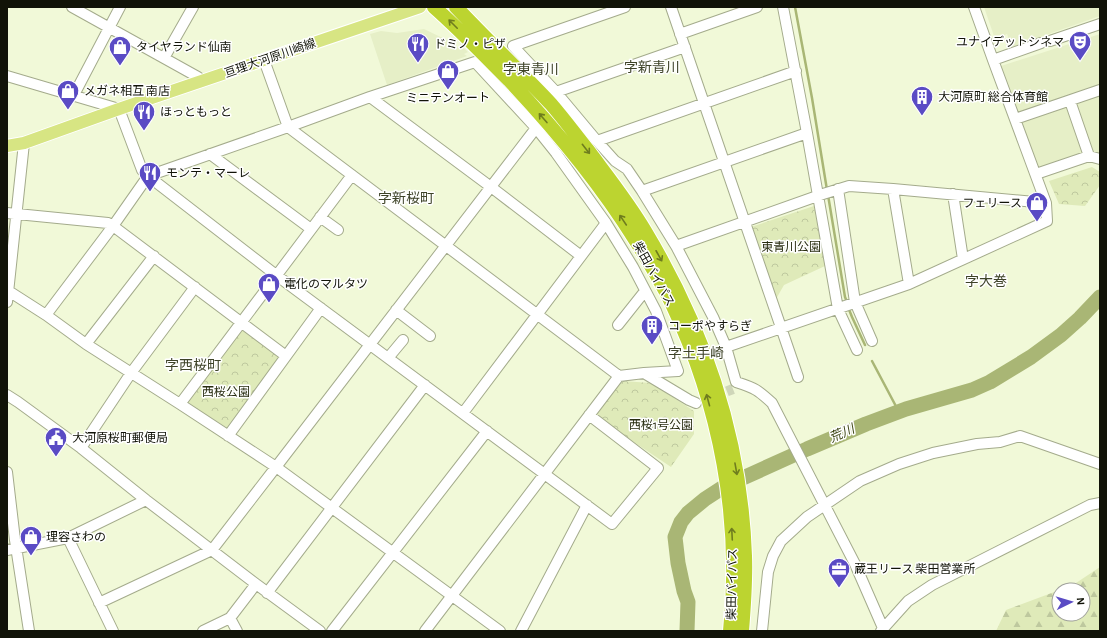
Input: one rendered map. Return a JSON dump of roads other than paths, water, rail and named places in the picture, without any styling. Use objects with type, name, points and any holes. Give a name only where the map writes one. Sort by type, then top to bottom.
[{"type":"highway","name":"柴田バイパス","points":[[434,7],[450,20],[533,105],[596,181],[623,220],[651,265],[672,303],[702,377],[737,473],[743,522],[745,556],[744,604],[734,630]]},
{"type":"highway","name":"柴田バイパス","points":[[456,7],[552,106],[611,181],[644,230],[670,276],[695,327],[712,373],[723,434],[732,534],[734,630]]},
{"type":"main road","name":"亘理大河原川崎線","points":[[7,146],[24,143],[420,7]]},
{"type":"street","points":[[72,7],[198,77],[200,82]]},
{"type":"street","points":[[75,96],[76,91],[120,7]]},
{"type":"street","points":[[164,58],[192,7]]},
{"type":"street","points":[[625,7],[512,46],[556,92],[596,141],[627,170],[642,191],[676,246],[713,317],[726,347],[735,386],[752,387],[772,403],[855,564],[882,630],[908,601],[932,585],[1090,505],[1100,503]]},
{"type":"street","points":[[671,7],[798,377]]},
{"type":"street","points":[[680,34],[757,7]]},
{"type":"street","points":[[783,7],[807,133],[821,195],[840,308],[857,350]]},
{"type":"street","points":[[726,347],[909,284],[1047,221],[1046,203],[992,60],[974,7]]},
{"type":"street","points":[[992,60],[1100,24]]},
{"type":"street","points":[[556,92],[685,48]]},
{"type":"street","points":[[46,315],[113,226],[148,176],[288,127],[370,97],[475,62],[536,128],[556,153],[606,223],[633,267],[656,311],[678,371],[619,376],[537,315],[288,127],[264,60]]},
{"type":"street","points":[[596,141],[796,70]]},
{"type":"street","points":[[7,76],[120,109],[142,170],[148,176],[276,275],[612,524],[658,468],[589,415]]},
{"type":"street","points":[[1015,119],[1100,90]]},
{"type":"street","points":[[370,97],[581,256]]},
{"type":"street","points":[[1070,101],[1089,156]]},
{"type":"street","points":[[99,603],[212,550],[536,128]]},
{"type":"street","points":[[642,191],[807,133]]},
{"type":"street","points":[[7,302],[12,214],[24,143]]},
{"type":"street","points":[[210,154],[311,229]]},
{"type":"street","points":[[1036,174],[1089,156],[1100,159]]},
{"type":"street","points":[[180,404],[352,175]]},
{"type":"street","points":[[676,246],[849,186],[1046,203]]},
{"type":"street","points":[[893,189],[909,284]]},
{"type":"street","points":[[836,190],[853,303],[872,341]]},
{"type":"street","points":[[953,194],[963,260]]},
{"type":"street","points":[[12,214],[108,223],[286,356]]},
{"type":"street","points":[[320,217],[338,230]]},
{"type":"street","points":[[463,413],[606,223]]},
{"type":"street","points":[[86,344],[154,256]]},
{"type":"street","points":[[81,448],[132,373],[194,287]]},
{"type":"street","points":[[8,291],[46,315],[86,344],[276,467],[500,631]]},
{"type":"street","points":[[618,325],[645,291]]},
{"type":"street","points":[[228,436],[321,308]]},
{"type":"street","points":[[396,310],[430,336]]},
{"type":"street","points":[[388,358],[403,340]]},
{"type":"street","points":[[644,373],[696,403]]},
{"type":"street","points":[[425,631],[619,376]]},
{"type":"street","points":[[267,593],[425,385]]},
{"type":"street","points":[[7,395],[81,448],[267,593],[320,631]]},
{"type":"street","points":[[332,631],[487,431]]},
{"type":"street","points":[[762,631],[768,572],[773,556],[781,541],[807,517],[860,481],[898,464],[933,453],[977,444],[1000,442],[1020,436],[1100,464]]},
{"type":"street","points":[[7,476],[12,548],[29,631]]},
{"type":"street","points":[[12,548],[68,538],[146,500]]},
{"type":"street","points":[[521,631],[587,505]]},
{"type":"street","points":[[68,538],[113,631]]},
{"type":"street","points":[[203,631],[230,618],[256,584]]},
{"type":"street","points":[[230,618],[236,631]]},
{"type":"waterway","points":[[795,7],[827,190]]},
{"type":"waterway","points":[[828,195],[847,302]]},
{"type":"waterway","name":"荒川","points":[[687,631],[688,602],[678,563],[675,537],[681,522],[688,513],[705,499],[725,486],[866,424],[906,409],[972,390],[990,382],[1031,357],[1061,335],[1100,297]]},
{"type":"waterway","points":[[848,307],[865,345]]},
{"type":"waterway","points":[[872,361],[899,412]]},
{"type":"tunnel","points":[[713,397],[733,389]]},
{"type":"place","name":"ユナイデットシネマ","points":[[1080,62]]},
{"type":"place","name":"ドミノ・ピザ","points":[[418,64]]},
{"type":"place","name":"タイヤランド仙南","points":[[120,66]]},
{"type":"place","name":"ミニテンオート","points":[[448,90]]},
{"type":"place","name":"メガネ相互 南店","points":[[68,110]]},
{"type":"place","name":"大河原町 総合体育館","points":[[922,116]]},
{"type":"place","name":"ほっともっと","points":[[144,132]]},
{"type":"place","name":"モンテ・マーレ","points":[[150,192]]},
{"type":"place","name":"フェリース","points":[[1037,222]]},
{"type":"place","name":"電化のマルタツ","points":[[269,304]]},
{"type":"place","name":"コーポやすらぎ","points":[[652,346]]},
{"type":"place","name":"大河原桜町郵便局","points":[[56,458]]},
{"type":"place","name":"理容さわの","points":[[31,556]]},
{"type":"place","name":"蔵王リース 柴田営業所","points":[[839,588]]},
{"type":"district","name":"字新青川","points":[[652,68]]},
{"type":"district","name":"字東青川","points":[[531,70]]},
{"type":"district","name":"字新桜町","points":[[406,199]]},
{"type":"district","name":"字大巻","points":[[986,282]]},
{"type":"district","name":"字土手崎","points":[[696,354]]},
{"type":"district","name":"字西桜町","points":[[193,366]]},
{"type":"park label","name":"東青川公園","points":[[791,247]]},
{"type":"park label","name":"西桜公園","points":[[226,392]]},
{"type":"park label","name":"西桜1号公園","points":[[661,425]]}]
